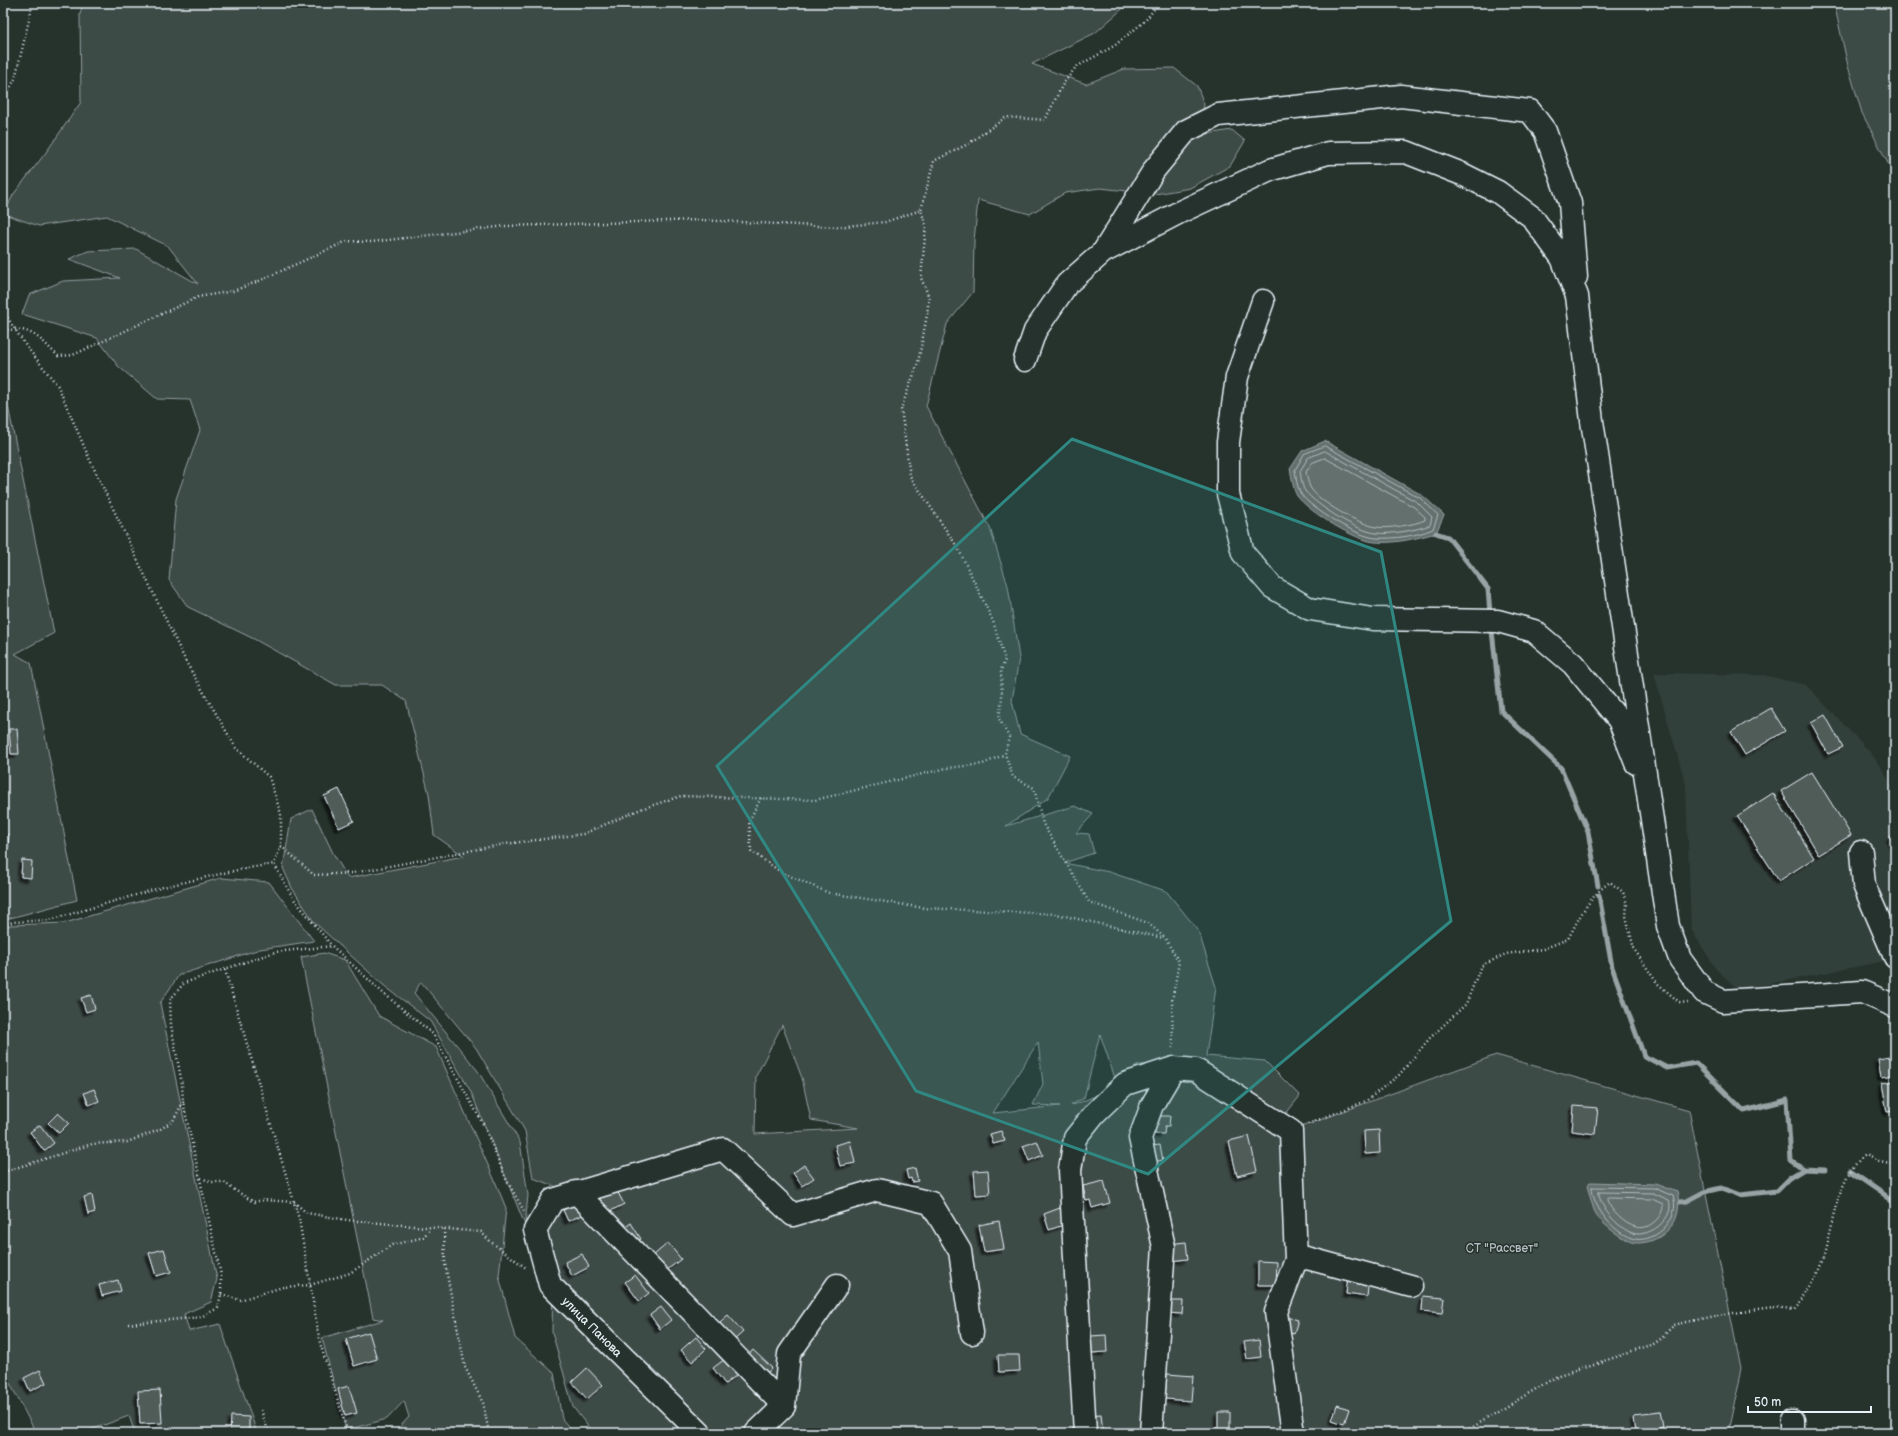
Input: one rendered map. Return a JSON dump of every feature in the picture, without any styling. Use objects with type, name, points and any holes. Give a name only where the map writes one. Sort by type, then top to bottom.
[{"type":"street","points":[[1103,252],[1154,170],[1186,131],[1218,115],[1402,96],[1530,111],[1546,131],[1570,203],[1577,296],[1594,429],[1668,926],[1680,959],[1704,992],[1723,1001],[1862,992],[1895,1006]]},
{"type":"street","points":[[1025,360],[1034,331],[1067,284],[1103,252],[1180,212],[1270,170],[1328,153],[1406,152],[1462,174],[1498,192],[1532,217],[1562,258],[1577,296]]},
{"type":"street","points":[[1263,301],[1237,377],[1228,442],[1228,494],[1243,553],[1272,587],[1310,608],[1373,619],[1498,621],[1534,631],[1573,664],[1619,720],[1651,804]]},
{"type":"street","points":[[1860,852],[1864,884],[1895,957]]},
{"type":"street","points":[[1151,1433],[1164,1247],[1140,1138],[1152,1105],[1174,1068]]},
{"type":"street","points":[[1085,1433],[1070,1170],[1075,1138],[1095,1113],[1125,1084],[1174,1068],[1196,1070],[1291,1131],[1296,1260],[1276,1312],[1293,1433]]},
{"type":"street","points":[[550,1285],[535,1230],[553,1200],[723,1149],[793,1215],[877,1190],[930,1203],[960,1251],[972,1333]]},
{"type":"street","points":[[576,1192],[784,1406]]},
{"type":"street","points":[[1296,1260],[1307,1258],[1411,1286]]},
{"type":"street","name":"улица Панова","points":[[550,1285],[700,1433]]},
{"type":"street","points":[[756,1433],[784,1406],[789,1354],[837,1285]]},
{"type":"path","points":[[3,101],[15,79],[33,3]]},
{"type":"path","points":[[1159,3],[1145,21],[1114,46],[1076,67],[1063,84],[1046,120],[1006,117],[968,144],[934,161],[921,210],[926,226],[921,278],[929,297],[918,363],[901,409],[910,476],[958,548],[993,620],[1005,660],[1001,670],[1002,697],[999,719],[1009,736],[1005,754],[1013,777],[1034,788],[1043,824],[1089,902],[1148,923],[1165,938],[1179,962],[1172,1001],[1174,1068]]},
{"type":"path","points":[[3,331],[14,328],[33,332],[58,356],[73,355],[198,297],[233,291],[259,281],[347,241],[371,242],[506,226],[692,220],[837,227],[885,222],[921,210]]},
{"type":"path","points":[[3,311],[26,346],[58,386],[89,458],[186,662],[236,748],[269,777],[281,814],[281,846],[274,864]]},
{"type":"path","points":[[281,846],[314,875],[353,873],[505,844],[583,834],[640,809],[681,796],[815,800],[947,768],[984,764],[1005,754]]},
{"type":"path","points":[[761,798],[749,821],[751,851],[781,872],[829,893],[924,908],[1056,914],[1165,938]]},
{"type":"path","points":[[3,925],[13,922],[50,920],[163,887],[242,869],[274,864]]},
{"type":"path","points":[[274,864],[293,898],[332,946],[383,993],[433,1034],[484,1126],[507,1181],[535,1230]]},
{"type":"path","points":[[1291,1131],[1366,1101],[1399,1075],[1430,1038],[1466,1004],[1481,966],[1506,954],[1543,949],[1568,939],[1582,912],[1597,892],[1610,882],[1623,892],[1627,904],[1626,916],[1634,948],[1657,983],[1679,1002],[1695,1003],[1704,992]]},
{"type":"path","points":[[128,1324],[201,1317],[218,1308],[221,1294],[221,1275],[183,1102],[182,1084],[171,1025],[170,1000],[184,983],[274,952],[332,946]]},
{"type":"path","points":[[225,970],[294,1202],[320,1343],[348,1433]]},
{"type":"path","points":[[3,1172],[92,1144],[127,1142],[159,1130],[173,1121],[183,1102]]},
{"type":"path","points":[[1463,1433],[1559,1375],[1648,1347],[1674,1326],[1718,1315],[1772,1308],[1792,1310],[1806,1295],[1818,1273],[1827,1248],[1839,1196],[1850,1170],[1856,1162],[1866,1155],[1879,1161],[1895,1164]]},
{"type":"path","points":[[200,1178],[212,1182],[224,1182],[234,1192],[243,1193],[253,1202],[264,1200],[294,1202],[306,1213],[347,1220],[481,1232],[491,1242],[550,1285]]},
{"type":"path","points":[[221,1294],[240,1300],[282,1287],[310,1285],[350,1273],[392,1245],[424,1237],[430,1228]]},
{"type":"path","points":[[444,1229],[445,1264],[465,1366],[483,1403],[489,1433]]},
{"type":"path","points":[[261,1410],[269,1433]]},
{"type":"highlighted area","points":[[1072,439],[1381,552],[1451,921],[1148,1174],[916,1091],[717,766]]},
{"type":"shaded area","points":[[1654,673],[1763,675],[1806,685],[1871,753],[1895,789],[1895,959],[1739,990],[1716,969],[1691,929],[1686,785]]},
{"type":"green space","name":"СТ \"Рассвет\"","points":[[83,3],[1129,3],[1095,33],[1032,64],[1086,84],[1124,69],[1174,68],[1197,86],[1204,104],[1200,135],[1232,130],[1245,141],[1230,166],[1190,188],[1155,194],[1100,188],[1065,193],[1030,214],[978,200],[974,241],[973,292],[947,324],[926,406],[990,528],[1008,586],[1019,658],[1012,701],[1020,734],[1070,756],[1048,798],[1006,826],[1075,806],[1093,814],[1076,833],[1089,834],[1094,853],[1064,863],[1109,872],[1166,891],[1198,930],[1216,987],[1206,1056],[1265,1061],[1300,1096],[1284,1116],[1298,1128],[1496,1055],[1689,1110],[1741,1368],[1727,1433],[593,1433],[573,1407],[552,1332],[553,1275],[545,1220],[562,1189],[533,1178],[525,1131],[476,1048],[421,982],[414,993],[478,1071],[520,1142],[528,1195],[525,1225],[471,1092],[430,1021],[382,984],[314,922],[292,888],[283,868],[291,819],[312,809],[333,853],[348,878],[464,856],[434,835],[429,794],[406,701],[382,685],[336,685],[254,639],[188,607],[169,580],[176,499],[200,430],[190,400],[157,399],[118,366],[97,338],[22,314],[29,295],[63,281],[120,278],[69,259],[88,251],[136,249],[198,284],[168,246],[107,216],[39,226],[4,214],[13,195],[47,151],[81,102],[80,14]],"holes":[[[782,1025],[802,1078],[811,1120],[858,1128],[755,1134],[756,1076]],[[1100,1034],[1116,1081],[1138,1065],[1169,1065],[1071,1105],[1084,1098]],[[1038,1042],[1043,1084],[1033,1105],[1060,1106],[993,1113]]]},
{"type":"green space","points":[[1834,3],[1895,3],[1895,177],[1862,113],[1848,66]]},
{"type":"green space","points":[[3,381],[54,633],[15,654],[31,663],[77,900],[3,920]]},
{"type":"green space","points":[[221,878],[269,882],[314,941],[260,949],[179,975],[160,1003],[217,1279],[211,1302],[184,1314],[189,1331],[220,1324],[257,1433],[135,1433],[129,1416],[82,1433],[36,1433],[3,1370],[3,928],[11,925],[65,923]]},
{"type":"green space","points":[[324,953],[345,960],[379,1016],[436,1047],[506,1208],[499,1276],[515,1338],[554,1373],[562,1419],[574,1433],[394,1433],[409,1417],[404,1401],[387,1419],[346,1430],[322,1338],[383,1320],[373,1318],[301,957]]},
{"type":"water","points":[[1325,441],[1422,495],[1444,515],[1436,533],[1414,539],[1375,542],[1356,537],[1333,525],[1303,503],[1297,496],[1290,469],[1302,451]]},
{"type":"water","points":[[1590,1182],[1655,1184],[1677,1192],[1679,1202],[1675,1220],[1670,1228],[1655,1239],[1636,1243],[1626,1240],[1608,1227],[1596,1215],[1587,1186]]},
{"type":"building","points":[[1771,708],[1785,731],[1745,755],[1731,732]]},
{"type":"building","points":[[1825,715],[1843,747],[1828,754],[1811,723]]},
{"type":"building","points":[[9,729],[17,729],[19,754],[11,754]]},
{"type":"building","points":[[1812,772],[1851,835],[1819,855],[1781,791]]},
{"type":"building","points":[[339,789],[354,821],[339,828],[324,796]]},
{"type":"building","points":[[1773,793],[1814,858],[1779,881],[1737,816]]},
{"type":"building","points":[[3,834],[9,835],[8,848],[3,848]]},
{"type":"building","points":[[1895,834],[1895,848],[1890,837]]},
{"type":"building","points":[[22,860],[32,861],[31,878],[21,877]]},
{"type":"building","points":[[91,995],[95,1009],[86,1012],[81,998]]},
{"type":"building","points":[[1895,1056],[1895,1075],[1881,1077],[1878,1059]]},
{"type":"building","points":[[1895,1081],[1895,1111],[1887,1112],[1882,1083]]},
{"type":"building","points":[[94,1089],[99,1101],[89,1105],[84,1093]]},
{"type":"building","points":[[1574,1106],[1598,1108],[1595,1134],[1572,1131]]},
{"type":"building","points":[[58,1113],[69,1123],[59,1133],[48,1123]]},
{"type":"building","points":[[1153,1116],[1170,1116],[1169,1126],[1165,1126],[1164,1134],[1153,1134]]},
{"type":"building","points":[[40,1125],[54,1143],[44,1151],[30,1132]]},
{"type":"building","points":[[1379,1130],[1380,1153],[1365,1154],[1364,1131]]},
{"type":"building","points":[[1001,1131],[1005,1141],[993,1144],[990,1134]]},
{"type":"building","points":[[1249,1136],[1257,1171],[1237,1176],[1229,1141]]},
{"type":"building","points":[[850,1141],[855,1163],[840,1166],[835,1145]]},
{"type":"building","points":[[1037,1141],[1043,1155],[1029,1161],[1023,1146]]},
{"type":"building","points":[[1160,1145],[1163,1160],[1153,1162],[1151,1146]]},
{"type":"building","points":[[804,1165],[814,1178],[802,1186],[793,1173]]},
{"type":"building","points":[[915,1168],[918,1181],[912,1182],[911,1178],[908,1179],[906,1170]]},
{"type":"building","points":[[988,1170],[990,1194],[976,1195],[974,1171]]},
{"type":"building","points":[[1104,1181],[1110,1203],[1092,1208],[1090,1200],[1086,1201],[1083,1186]]},
{"type":"building","points":[[615,1187],[624,1204],[605,1214],[596,1197]]},
{"type":"building","points":[[92,1195],[95,1212],[88,1214],[84,1197]]},
{"type":"building","points":[[577,1204],[582,1215],[568,1221],[563,1210]]},
{"type":"building","points":[[1060,1208],[1066,1224],[1049,1230],[1044,1214]]},
{"type":"building","points":[[999,1221],[1004,1249],[984,1252],[979,1225]]},
{"type":"building","points":[[631,1223],[641,1239],[634,1243],[624,1228]]},
{"type":"building","points":[[1186,1242],[1188,1259],[1170,1261],[1168,1244]]},
{"type":"building","points":[[668,1243],[681,1259],[667,1270],[654,1255]]},
{"type":"building","points":[[164,1249],[171,1272],[156,1276],[149,1253]]},
{"type":"building","points":[[582,1254],[589,1267],[572,1276],[565,1262]]},
{"type":"building","points":[[1258,1261],[1277,1262],[1276,1285],[1258,1285]]},
{"type":"building","points":[[635,1275],[649,1293],[639,1301],[625,1282]]},
{"type":"building","points":[[1348,1276],[1369,1279],[1367,1297],[1346,1294]]},
{"type":"building","points":[[118,1280],[121,1291],[102,1296],[99,1285]]},
{"type":"building","points":[[1423,1296],[1444,1298],[1442,1313],[1422,1311]]},
{"type":"building","points":[[1167,1301],[1183,1301],[1182,1314],[1166,1313]]},
{"type":"building","points":[[661,1307],[671,1320],[660,1329],[650,1315]]},
{"type":"building","points":[[728,1315],[743,1332],[729,1345],[714,1327]]},
{"type":"building","points":[[1284,1316],[1298,1320],[1294,1333],[1280,1329]]},
{"type":"building","points":[[369,1332],[377,1359],[354,1366],[346,1339]]},
{"type":"building","points":[[1106,1335],[1107,1352],[1092,1353],[1091,1336]]},
{"type":"building","points":[[696,1337],[706,1349],[692,1362],[681,1350]]},
{"type":"building","points":[[1259,1340],[1261,1357],[1247,1359],[1244,1342]]},
{"type":"building","points":[[753,1350],[772,1368],[763,1378],[744,1360]]},
{"type":"building","points":[[998,1355],[1019,1355],[1020,1371],[999,1372]]},
{"type":"building","points":[[729,1356],[741,1372],[725,1384],[713,1368]]},
{"type":"building","points":[[587,1368],[603,1385],[587,1399],[572,1382]]},
{"type":"building","points":[[40,1370],[46,1383],[30,1391],[24,1378]]},
{"type":"building","points":[[1167,1374],[1193,1376],[1191,1401],[1165,1399]]},
{"type":"building","points":[[349,1386],[357,1413],[345,1416],[338,1389]]},
{"type":"building","points":[[160,1390],[162,1423],[140,1424],[138,1391]]},
{"type":"building","points":[[1337,1405],[1349,1409],[1344,1424],[1332,1420]]},
{"type":"building","points":[[1661,1411],[1664,1427],[1659,1428],[1660,1433],[1643,1433],[1642,1430],[1636,1431],[1634,1414]]},
{"type":"building","points":[[1218,1412],[1230,1412],[1230,1432],[1218,1432]]},
{"type":"building","points":[[1101,1414],[1103,1433],[1089,1433],[1088,1415]]},
{"type":"building","points":[[231,1416],[249,1417],[249,1433],[230,1433]]},
{"type":"building","points":[[1686,1428],[1688,1433],[1671,1433]]},
{"type":"waterway","points":[[1436,533],[1448,537],[1488,589],[1490,613]]},
{"type":"waterway","points":[[1492,631],[1501,711],[1561,768],[1588,832],[1598,886]]},
{"type":"waterway","points":[[1599,895],[1612,967],[1644,1056],[1667,1068],[1696,1063],[1744,1111],[1787,1100],[1791,1160],[1804,1169],[1825,1170]]},
{"type":"waterway","points":[[1680,1202],[1687,1201],[1704,1192],[1721,1188],[1740,1195],[1776,1191],[1789,1178],[1804,1169]]},
{"type":"waterway","points":[[1850,1171],[1895,1202]]}]
